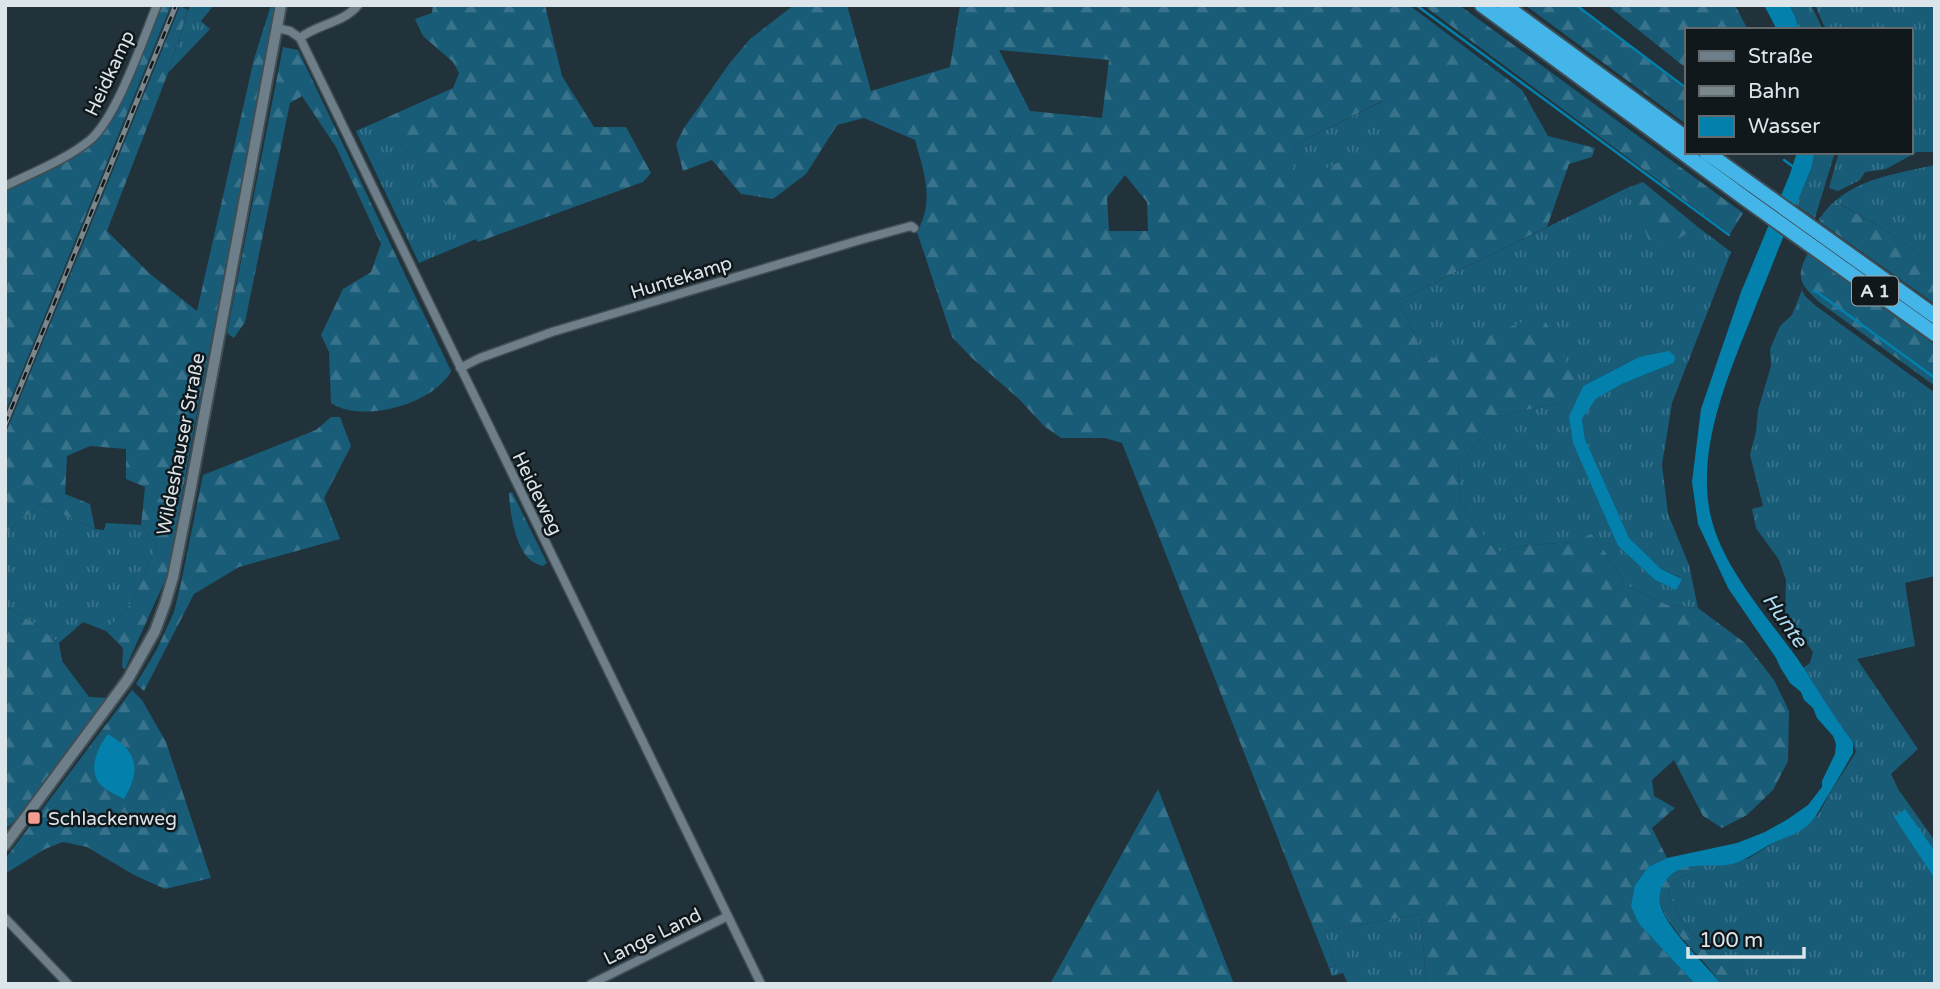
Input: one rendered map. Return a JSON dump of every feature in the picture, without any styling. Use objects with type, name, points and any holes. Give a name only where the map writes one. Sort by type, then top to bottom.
[{"type":"highway","name":"A 1","points":[[1482,5],[1685,147]]},
{"type":"highway","points":[[1504,5],[1685,137]]},
{"type":"highway","name":"A 1","points":[[1695,154],[1818,242],[1935,334]]},
{"type":"highway","name":"A 1","points":[[1708,154],[1749,192]]},
{"type":"highway","name":"A 1","points":[[1818,242],[1935,316]]},
{"type":"main road","name":"Wildeshauser Straße","points":[[5,845],[128,679],[155,631],[165,604],[190,492],[281,5]]},
{"type":"street","name":"Heidkamp","points":[[5,186],[74,150],[91,139],[105,124],[157,5]]},
{"type":"street","points":[[277,27],[300,38],[349,14],[358,5]]},
{"type":"street","name":"Heideweg","points":[[300,38],[761,984]]},
{"type":"street","name":"Huntekamp","points":[[460,368],[552,332],[860,240],[911,226],[914,228]]},
{"type":"street","name":"Lange Land","points":[[591,984],[728,916]]},
{"type":"street","points":[[5,918],[68,984]]},
{"type":"shaded area","points":[[171,5],[180,5],[5,435],[5,413]]},
{"type":"green space","points":[[159,5],[171,5],[5,413],[5,189],[41,172],[106,124]]},
{"type":"green space","points":[[190,5],[214,5],[201,21],[210,29],[168,73]]},
{"type":"green space","points":[[271,5],[277,6],[167,576],[125,669],[122,667],[123,648],[106,631],[132,602],[157,545],[141,525],[145,487],[126,479],[126,449],[90,446],[67,456],[65,494],[90,504],[95,529],[41,504],[5,533],[5,435],[180,6],[188,10],[168,73],[107,231],[149,273],[197,311],[254,59]]},
{"type":"green space","points":[[433,5],[545,5],[562,76],[594,127],[626,127],[651,173],[643,182],[478,242],[381,120],[453,88],[459,73],[453,62],[423,36],[415,19],[432,13]]},
{"type":"green space","points":[[794,5],[847,5],[871,91],[950,67],[960,5],[1409,5],[1522,90],[1548,136],[1595,148],[1592,157],[1569,164],[1547,227],[1399,300],[1426,361],[1542,314],[1578,387],[1564,402],[1499,416],[1458,466],[1460,501],[1475,526],[1498,552],[1529,545],[1574,542],[1593,533],[1627,586],[1668,605],[1698,608],[1745,643],[1774,680],[1789,711],[1788,761],[1773,790],[1747,815],[1722,828],[1703,816],[1674,760],[1652,780],[1654,796],[1675,808],[1652,828],[1667,858],[1648,867],[1635,885],[1639,924],[1695,984],[1426,984],[1421,914],[1324,931],[1336,966],[1329,968],[1122,443],[1105,438],[1061,438],[1044,426],[952,337],[917,232],[926,209],[927,198],[915,140],[864,118],[837,125],[806,174],[773,199],[741,194],[712,160],[683,171],[676,144],[684,128],[750,39]],"holes":[[[999,50],[1109,60],[1102,118],[1030,111]],[[1382,101],[1390,138],[1295,183],[1293,146]],[[1125,175],[1147,202],[1148,231],[1109,231],[1107,198]]]},
{"type":"green space","points":[[1423,5],[1459,5],[1743,213],[1730,234]]},
{"type":"green space","points":[[1525,5],[1577,5],[1685,89],[1685,123]]},
{"type":"green space","points":[[1607,5],[1735,5],[1747,28],[1685,28],[1685,67]]},
{"type":"green space","points":[[1789,5],[1811,5],[1822,28],[1798,28]]},
{"type":"green space","points":[[1815,5],[1935,5],[1935,152],[1917,152],[1886,169],[1865,172],[1860,180],[1838,191],[1829,188],[1838,154],[1912,154],[1912,28],[1825,28]]},
{"type":"green space","points":[[283,47],[298,50],[451,371],[442,383],[414,401],[378,411],[344,409],[331,403],[329,352],[321,335],[343,289],[371,272],[381,244],[336,147],[302,96],[290,103],[245,322],[234,338],[227,333]]},
{"type":"green space","points":[[1383,101],[1391,138],[1294,184],[1293,146]]},
{"type":"green space","points":[[381,120],[476,239],[419,263],[356,131]]},
{"type":"green space","points":[[1815,154],[1834,154],[1815,218],[1796,205]]},
{"type":"green space","points":[[1935,165],[1935,265],[1884,229],[1837,202],[1820,222],[1819,219],[1830,206],[1856,187],[1886,176]]},
{"type":"green space","points":[[1643,182],[1698,227],[1654,253],[1627,188]]},
{"type":"green space","points":[[1627,188],[1654,252],[1698,227],[1731,252],[1672,403],[1662,465],[1668,514],[1689,565],[1698,608],[1668,605],[1627,586],[1593,533],[1574,542],[1529,545],[1498,552],[1475,526],[1460,501],[1458,466],[1499,416],[1564,402],[1426,361],[1399,300]],"holes":[[[1639,357],[1674,363],[1622,384],[1596,399],[1582,419],[1585,439],[1629,539],[1661,569],[1681,578],[1654,579],[1618,546],[1569,416],[1583,386]]]},
{"type":"green space","points":[[1836,202],[1884,229],[1935,265],[1935,304],[1820,222]]},
{"type":"green space","points":[[1808,253],[1935,345],[1935,386],[1813,296],[1804,285],[1801,275]]},
{"type":"green space","points":[[1802,290],[1816,306],[1935,393],[1935,576],[1905,583],[1915,646],[1857,659],[1918,749],[1891,774],[1898,789],[1935,841],[1935,851],[1905,810],[1919,853],[1935,879],[1935,984],[1734,984],[1715,955],[1694,936],[1678,914],[1668,892],[1673,881],[1691,873],[1691,865],[1730,864],[1749,858],[1818,815],[1856,752],[1853,742],[1820,697],[1803,668],[1810,663],[1813,652],[1785,613],[1786,580],[1779,560],[1756,528],[1752,509],[1763,506],[1750,455],[1758,410],[1771,366],[1770,349],[1780,326],[1792,315]]},
{"type":"green space","points":[[331,417],[340,417],[351,446],[324,498],[340,539],[239,567],[194,594],[144,691],[136,684],[157,649],[174,612],[203,475],[316,430]]},
{"type":"green space","points":[[512,492],[547,563],[543,566],[534,563],[527,556],[518,540],[511,510],[509,493]]},
{"type":"green space","points":[[41,504],[95,529],[104,530],[106,523],[141,525],[157,545],[132,602],[106,631],[83,622],[59,643],[31,621],[5,606],[5,533]]},
{"type":"green space","points":[[5,606],[31,621],[59,643],[62,661],[89,697],[109,698],[22,815],[5,829]]},
{"type":"green space","points":[[132,690],[142,700],[166,742],[211,878],[165,889],[134,875],[87,847],[63,842],[45,849],[8,872],[5,869],[5,859]]},
{"type":"green space","points":[[1158,789],[1234,984],[1050,984]]},
{"type":"green space","points":[[1691,865],[1691,873],[1673,881],[1668,892],[1678,914],[1694,936],[1715,955],[1734,984],[1721,984],[1668,920],[1661,906],[1659,893],[1663,881],[1675,870]]},
{"type":"green space","points":[[1421,914],[1426,984],[1348,984],[1343,973],[1332,976],[1329,968],[1336,966],[1324,931]]},
{"type":"water","points":[[1764,5],[1789,5],[1798,28],[1776,28]]},
{"type":"water","points":[[1796,154],[1815,154],[1811,169],[1727,379],[1712,433],[1707,487],[1716,533],[1734,571],[1853,742],[1853,753],[1817,814],[1800,831],[1732,864],[1678,870],[1664,883],[1660,898],[1663,913],[1677,934],[1721,984],[1695,984],[1639,924],[1631,906],[1635,885],[1648,867],[1667,858],[1737,843],[1788,819],[1808,805],[1822,787],[1822,781],[1835,754],[1833,736],[1817,718],[1801,692],[1790,683],[1728,588],[1698,524],[1692,482],[1701,409],[1741,292]]},
{"type":"water","points":[[1669,351],[1675,356],[1674,363],[1622,384],[1596,399],[1582,419],[1585,439],[1629,538],[1661,569],[1682,579],[1676,590],[1654,579],[1618,546],[1573,443],[1569,416],[1583,386],[1639,357]]},
{"type":"water","points":[[108,734],[126,747],[134,762],[133,779],[124,799],[103,787],[95,775],[97,753]]},
{"type":"water","points":[[1905,809],[1935,851],[1935,879],[1894,817]]},
{"type":"waterway","points":[[1416,5],[1729,235]]},
{"type":"waterway","points":[[1576,5],[1685,87]]},
{"type":"waterway","points":[[1784,160],[1795,168]]},
{"type":"waterway","points":[[1814,290],[1935,378]]},
{"type":"railway","points":[[5,424],[176,5]]},
{"type":"place","name":"Schlackenweg","points":[[34,818]]},
{"type":"water label","name":"Hunte","points":[[1785,620]]}]
